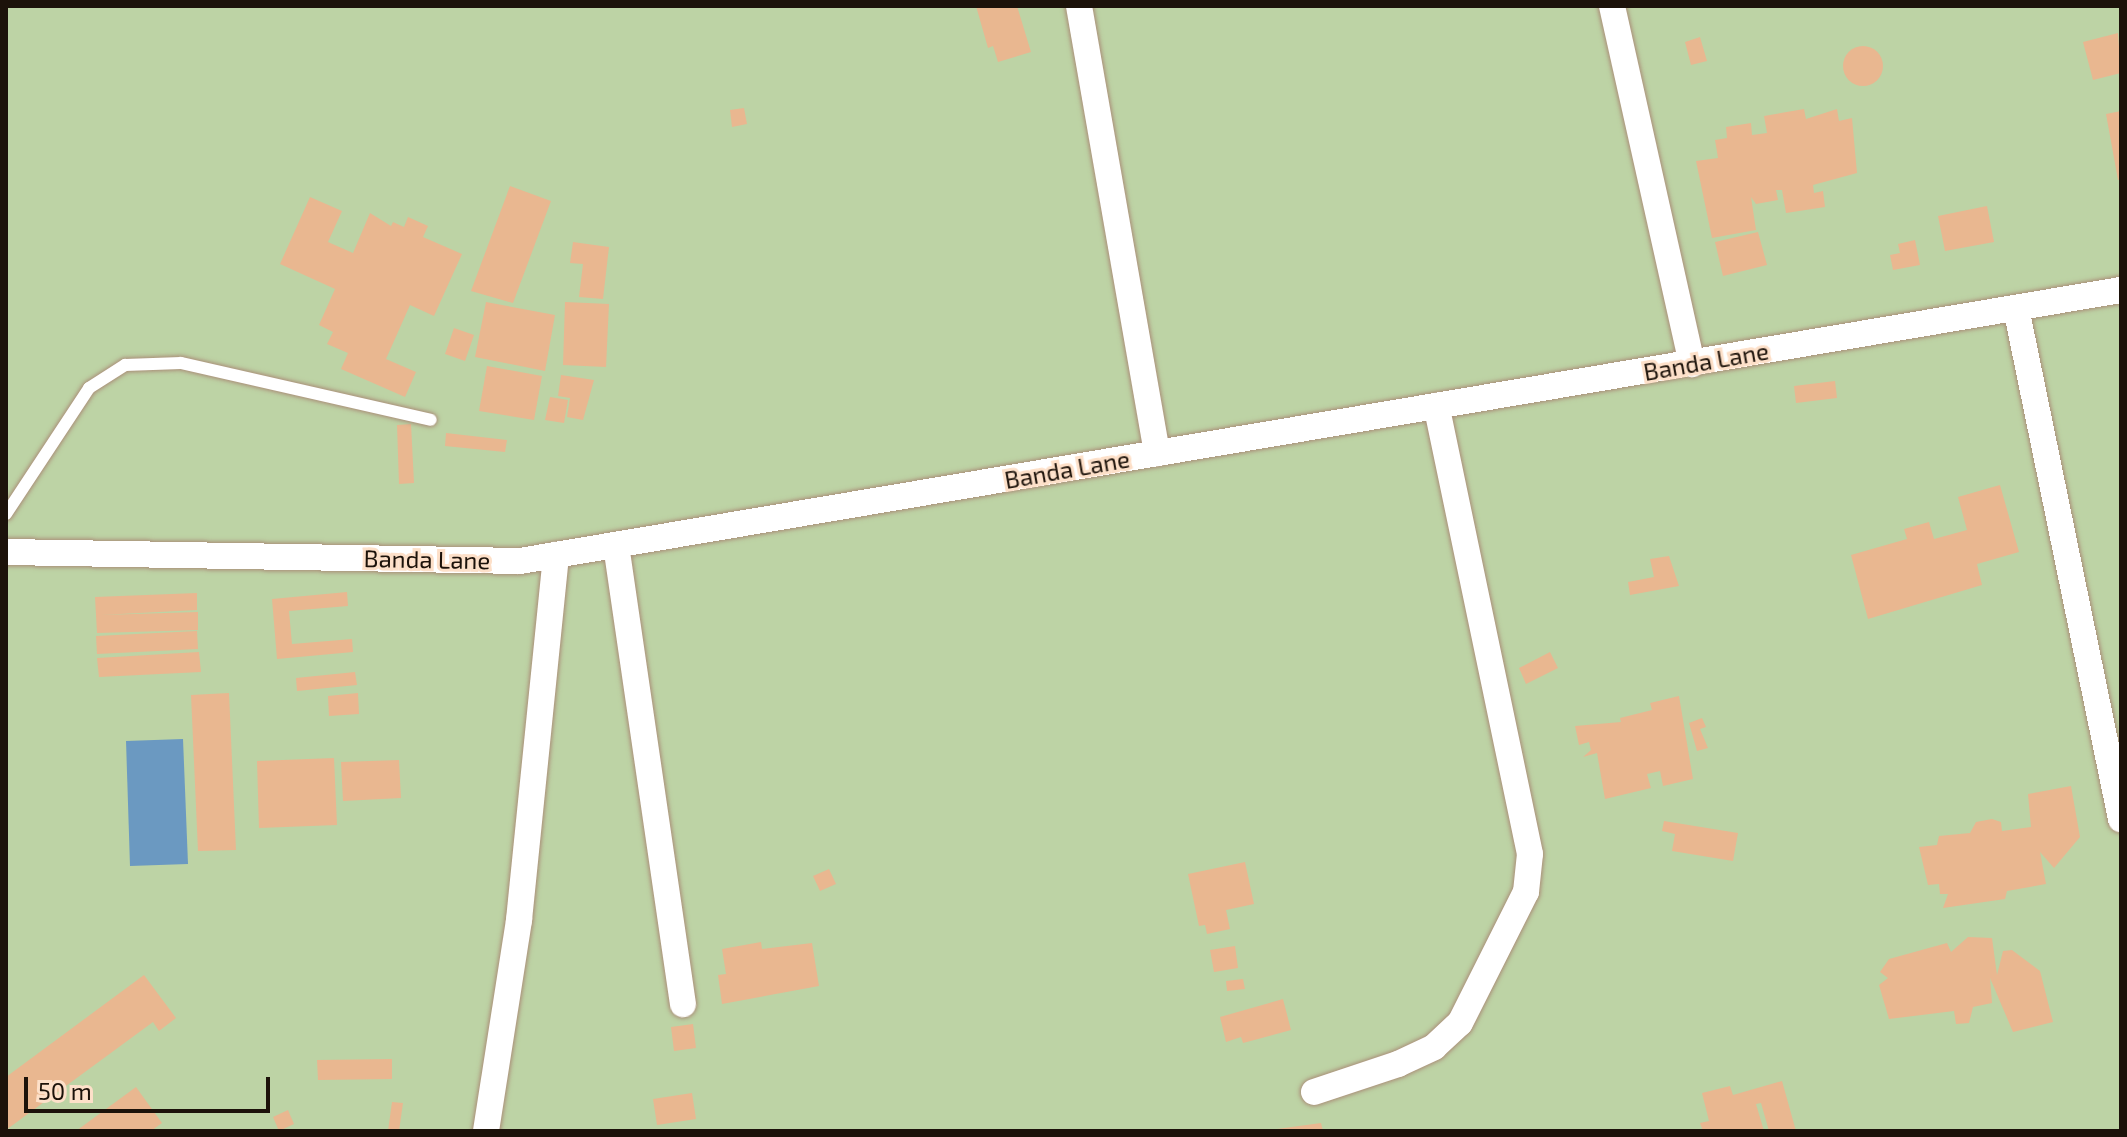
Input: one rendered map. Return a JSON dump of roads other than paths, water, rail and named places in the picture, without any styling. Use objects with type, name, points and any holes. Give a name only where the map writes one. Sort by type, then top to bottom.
[{"type":"street","points":[[1079,6],[1157,453]]},
{"type":"street","points":[[1612,6],[1692,364]]},
{"type":"street","name":"Banda Lane","points":[[6,552],[520,561],[2121,290]]},
{"type":"street","points":[[2016,308],[2121,819]]},
{"type":"street","points":[[1314,1092],[1398,1064],[1434,1047],[1460,1023],[1526,892],[1530,854],[1436,406]]},
{"type":"street","points":[[616,545],[683,1004]]},
{"type":"street","points":[[486,1131],[519,920],[556,555]]},
{"type":"lane","points":[[6,514],[89,388],[125,365],[181,363],[431,420]]},
{"type":"water","points":[[183,739],[188,864],[130,866],[126,741]]}]
